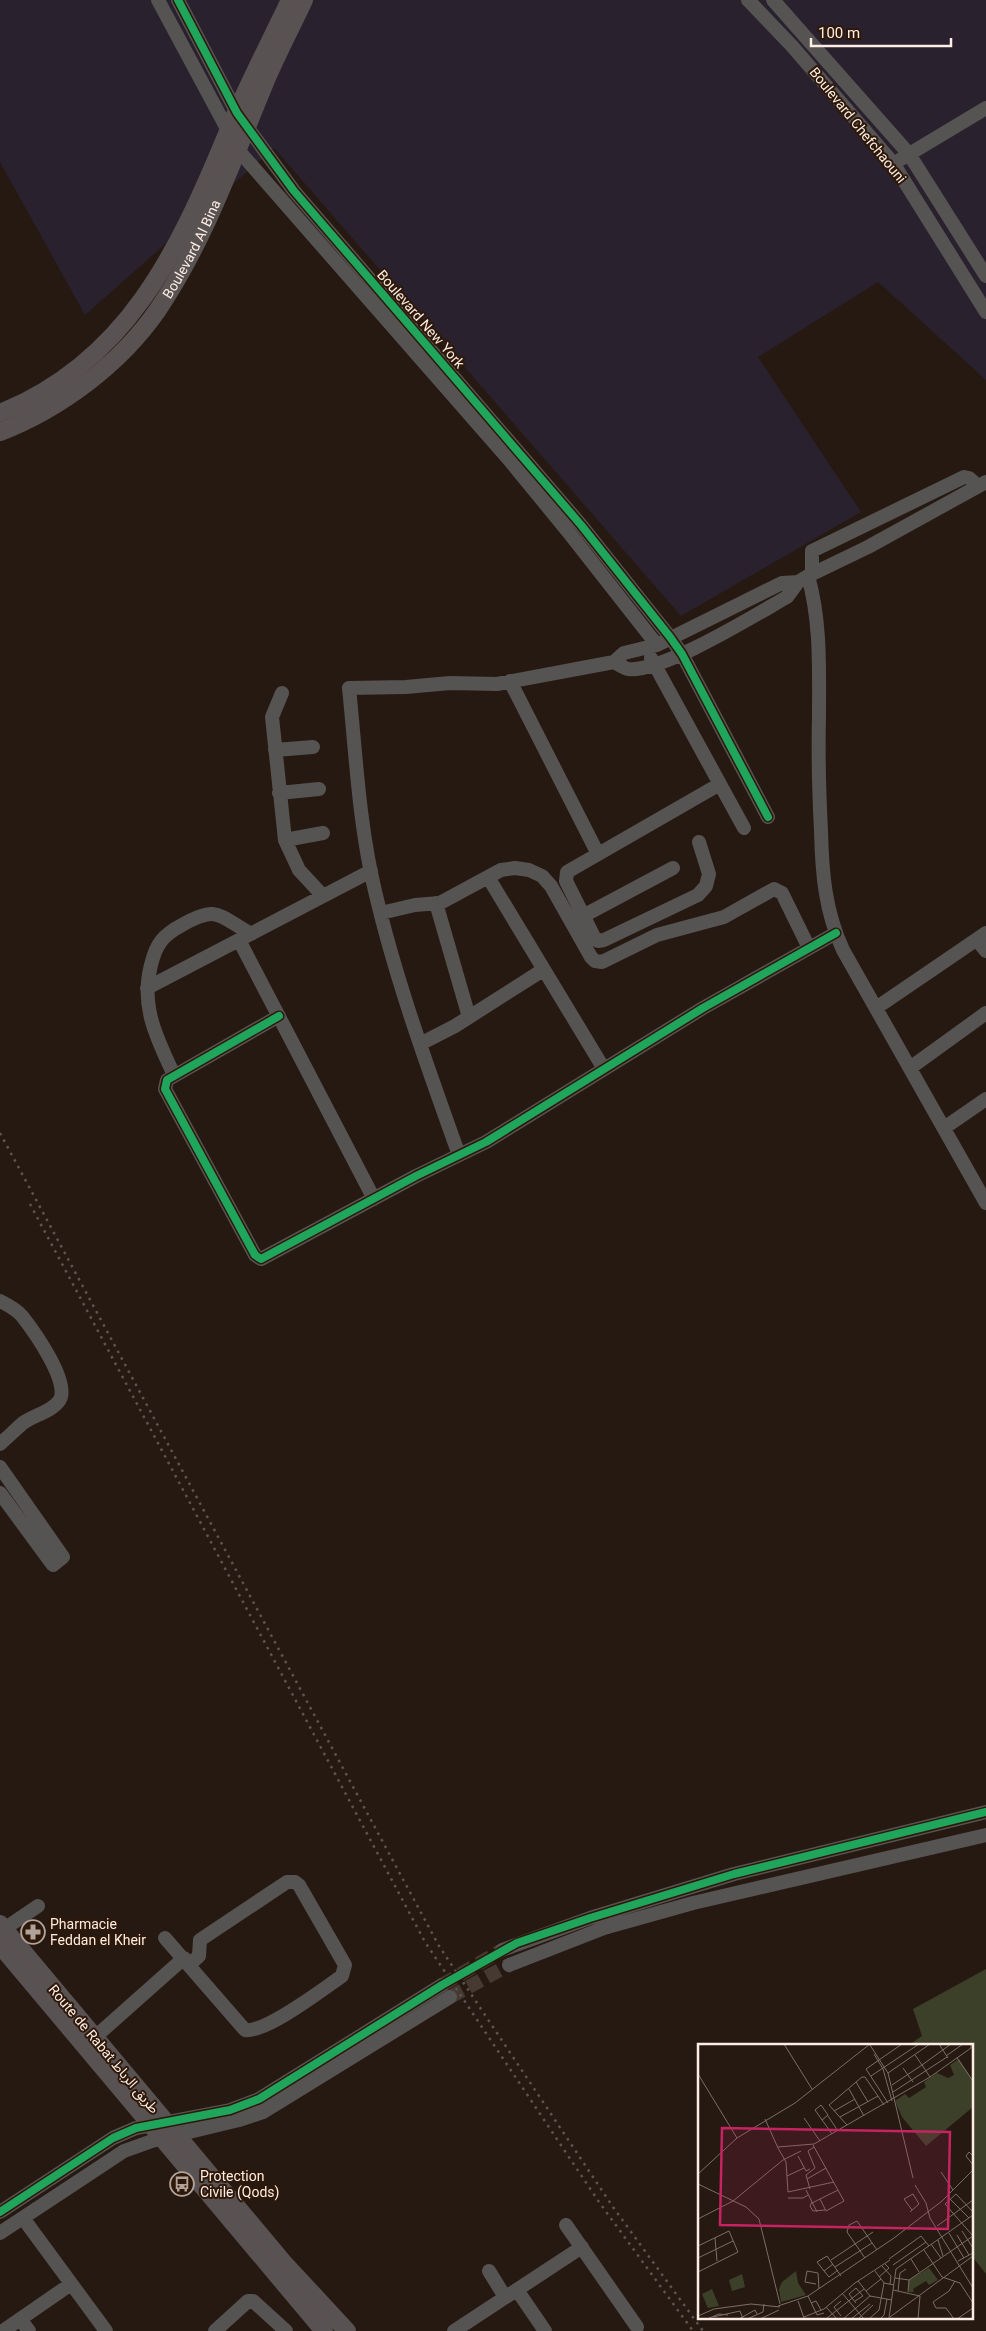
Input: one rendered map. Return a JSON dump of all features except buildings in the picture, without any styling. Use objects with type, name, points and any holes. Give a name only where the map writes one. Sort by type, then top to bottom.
[{"type":"main road","name":"Boulevard Al Bina","points":[[0,413],[17,406],[54,384],[96,355],[158,279],[209,179],[227,132],[290,0]]},
{"type":"main road","name":"Boulevard Al Bina","points":[[0,432],[26,422],[100,372],[156,312],[185,262],[239,151],[264,85],[304,0]]},
{"type":"main road","name":"Route de Rabat طريق الرباط","points":[[1,1933],[94,2038],[163,2130],[347,2331]]},
{"type":"main road","name":"Route de Rabat طريق الرباط","points":[[1,1933],[163,2130],[324,2331]]},
{"type":"street","name":"Boulevard New York","points":[[158,0],[227,132],[239,151],[400,325],[516,459],[582,525],[682,654],[768,817]]},
{"type":"street","name":"Boulevard New York","points":[[178,0],[247,130],[400,325]]},
{"type":"street","name":"Boulevard Chefchaouni","points":[[748,0],[792,46],[893,163],[982,297],[986,312]]},
{"type":"street","name":"Boulevard Chefchaouni","points":[[773,0],[909,154],[986,276]]},
{"type":"street","points":[[893,163],[986,108]]},
{"type":"street","name":"Boulevard New York","points":[[516,459],[651,647],[655,665],[744,828]]},
{"type":"street","points":[[982,484],[964,476],[812,551],[806,577],[816,609],[819,636],[818,767],[823,880],[829,913],[836,932],[876,1008],[944,1128],[984,1193]]},
{"type":"street","points":[[459,1155],[420,1044],[381,913],[371,871],[349,688],[406,688],[450,683],[482,684],[510,681],[614,662],[624,653],[651,647],[782,583],[806,577],[868,547],[982,484]]},
{"type":"street","points":[[570,534],[582,525]]},
{"type":"street","points":[[614,662],[628,669],[655,665],[682,654],[787,597],[806,577]]},
{"type":"street","points":[[510,681],[598,854]]},
{"type":"street","points":[[282,693],[272,717],[285,840],[299,870],[323,896]]},
{"type":"street","points":[[274,750],[313,747]]},
{"type":"street","points":[[699,842],[709,874],[706,886],[698,895],[604,940],[598,941],[594,937],[566,881],[565,875],[569,870],[720,784]]},
{"type":"street","points":[[279,793],[319,789]]},
{"type":"street","points":[[285,840],[323,833]]},
{"type":"street","points":[[381,913],[446,900],[501,870],[515,868],[529,870],[542,876],[555,892],[591,957],[598,962],[657,935],[724,916],[774,889],[782,893],[809,948]]},
{"type":"street","points":[[584,916],[673,868]]},
{"type":"street","points":[[147,988],[371,871]]},
{"type":"street","points":[[488,876],[604,1069]]},
{"type":"street","points":[[436,903],[469,1017]]},
{"type":"street","points":[[174,1075],[150,1020],[147,988],[152,962],[159,942],[166,933],[202,914],[216,914],[245,937],[279,1016],[374,1199]]},
{"type":"street","points":[[279,1016],[174,1075],[165,1082],[165,1089],[256,1257],[263,1258],[486,1142],[703,1008],[836,932]]},
{"type":"street","points":[[876,1008],[982,936],[986,951]]},
{"type":"street","points":[[420,1044],[469,1017],[543,970]]},
{"type":"street","points":[[910,1068],[986,1014]]},
{"type":"street","points":[[944,1128],[986,1099]]},
{"type":"street","points":[[0,1301],[12,1306],[22,1316],[55,1366],[62,1390],[60,1400],[52,1407],[24,1422],[0,1444]]},
{"type":"street","points":[[0,1467],[26,1516],[0,1493]]},
{"type":"street","points":[[502,1950],[638,1903],[734,1874],[986,1812]]},
{"type":"street","points":[[509,1964],[549,1948],[693,1903],[986,1836]]},
{"type":"street","points":[[94,2038],[186,1962],[199,1956],[200,1940],[287,1882],[299,1885],[345,1965],[342,1976],[258,2030],[251,2031],[245,2030],[186,1962],[165,1938]]},
{"type":"street","points":[[638,1903],[645,1917]]},
{"type":"street","points":[[1,1933],[38,1906]]},
{"type":"street","points":[[0,2233],[111,2158],[163,2130],[230,2110],[259,2099],[442,1985]]},
{"type":"street","points":[[0,2212],[102,2145],[136,2128],[163,2130],[239,2120],[263,2112],[450,1997]]},
{"type":"street","points":[[23,2218],[106,2331]]},
{"type":"street","points":[[566,2225],[637,2327]]},
{"type":"street","points":[[454,2331],[582,2247]]},
{"type":"street","points":[[489,2271],[546,2331]]},
{"type":"street","points":[[3,2331],[70,2284]]},
{"type":"street","points":[[215,2331],[245,2303],[252,2301],[286,2331]]},
{"type":"street","points":[[20,2319],[29,2331]]},
{"type":"shaded area","points":[[0,0],[986,0],[986,380],[878,282],[758,357],[861,512],[681,616],[274,148],[85,315],[0,162]]},
{"type":"green space","points":[[986,1969],[986,2274],[974,2259],[974,2044],[910,2044],[922,2036],[913,2009]]},
{"type":"tunnel","points":[[442,1985],[502,1950]]},
{"type":"tunnel","points":[[450,1997],[509,1965]]},
{"type":"railway","points":[[0,1133],[439,1946],[613,2207],[703,2331]]},
{"type":"railway","points":[[30,1204],[425,1942],[599,2202],[693,2331]]},
{"type":"cycle path","points":[[178,0],[237,113],[294,191],[581,525],[670,637],[682,654],[768,817]]},
{"type":"cycle path","points":[[279,1016],[167,1080],[165,1089],[255,1255],[261,1259],[416,1176],[486,1142],[703,1008],[836,933]]},
{"type":"cycle path","points":[[0,2212],[113,2138],[136,2128],[230,2110],[259,2099],[442,1985],[517,1943],[590,1918],[734,1874],[986,1812]]},
{"type":"place","name":"Pharmacie Feddan el Kheir","points":[[33,1932]]},
{"type":"place","name":"Protection Civile (Qods)","points":[[182,2184]]}]
